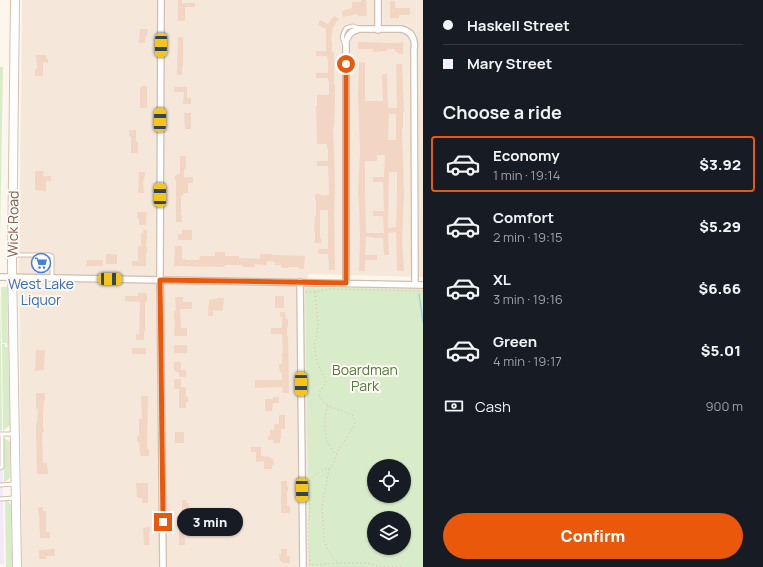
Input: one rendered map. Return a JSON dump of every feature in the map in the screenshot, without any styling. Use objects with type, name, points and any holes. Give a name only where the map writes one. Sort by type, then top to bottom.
[{"type":"street","name":"Wick Road","points":[[15,0],[12,277],[17,567]]},
{"type":"street","points":[[161,0],[160,280],[163,567]]},
{"type":"street","points":[[378,0],[378,30]]},
{"type":"street","points":[[346,283],[345,45],[349,34],[355,30],[401,29],[413,36],[415,43],[415,284]]},
{"type":"street","points":[[0,277],[423,285]]},
{"type":"street","points":[[300,282],[303,567]]},
{"type":"lane","points":[[12,255],[52,256],[52,278]]},
{"type":"lane","points":[[0,468],[2,467],[1,434],[15,434]]},
{"type":"lane","points":[[0,485],[16,484]]},
{"type":"lane","points":[[0,498],[16,498]]},
{"type":"path","points":[[300,292],[315,292],[328,289],[423,291]]},
{"type":"path","points":[[315,292],[318,322],[317,335],[314,345],[317,362],[326,380],[319,393],[320,398],[328,406],[348,413],[354,418],[354,426],[339,449],[335,461],[330,468],[322,507],[324,539],[328,551],[340,564]]},
{"type":"path","points":[[328,406],[325,421],[326,436],[327,442],[336,455]]},
{"type":"path","points":[[330,468],[325,469],[313,476],[310,480],[308,534],[310,566],[367,563],[382,567],[404,567]]},
{"type":"shaded area","points":[[22,0],[423,0],[423,277],[309,274],[305,287],[309,567],[22,567],[19,266]]},
{"type":"shaded area","points":[[0,312],[4,564],[0,564]]},
{"type":"green space","points":[[0,67],[3,67],[0,243]]},
{"type":"green space","points":[[0,287],[2,430],[0,430]]},
{"type":"green space","points":[[1,287],[7,287],[8,346],[7,343],[2,343]]},
{"type":"green space","name":"Boardman Park","points":[[305,287],[423,289],[423,567],[309,567]]},
{"type":"green space","points":[[2,344],[5,344],[5,347],[8,347],[10,425],[4,430],[3,430]]},
{"type":"green space","points":[[4,439],[8,440],[10,443],[10,477],[4,482]]},
{"type":"green space","points":[[5,500],[9,502],[12,507],[11,535],[13,567],[6,567]]},
{"type":"building","points":[[178,0],[182,0],[182,3],[195,3],[195,7],[185,7],[185,21],[178,21]]},
{"type":"building","points":[[361,0],[366,0],[367,16],[358,16],[358,14],[343,17],[342,11],[352,8],[352,2],[361,2]]},
{"type":"building","points":[[390,1],[395,1],[395,8],[410,8],[410,15],[399,15],[399,18],[390,18]]},
{"type":"building","points":[[334,16],[339,19],[333,27],[331,41],[332,52],[334,52],[335,85],[333,127],[335,184],[335,270],[329,270],[328,254],[318,254],[318,249],[328,249],[328,210],[320,210],[321,243],[315,243],[314,232],[316,216],[315,194],[321,194],[321,196],[329,195],[328,166],[317,166],[317,161],[328,161],[328,149],[327,144],[317,144],[316,106],[317,95],[329,95],[328,78],[316,78],[316,73],[328,73],[328,61],[327,56],[316,56],[316,51],[326,51],[326,29],[318,25],[320,20],[328,24]]},
{"type":"building","points":[[140,29],[148,29],[147,36],[145,36],[145,43],[139,43]]},
{"type":"building","points":[[178,37],[183,37],[182,75],[177,75]]},
{"type":"building","points":[[358,42],[403,42],[403,54],[398,54],[398,52],[395,52],[395,49],[373,52],[373,49],[358,49]]},
{"type":"building","points":[[36,55],[46,55],[46,58],[48,59],[48,63],[43,62],[43,76],[35,76],[35,69],[37,69]]},
{"type":"building","points":[[359,62],[365,62],[365,101],[383,101],[382,74],[387,74],[388,108],[397,108],[396,64],[402,64],[404,112],[402,128],[404,194],[402,240],[404,271],[397,271],[396,232],[388,233],[389,255],[384,255],[383,238],[366,237],[365,255],[377,255],[377,260],[365,260],[365,271],[359,271],[360,239],[358,192],[360,151],[358,95]],"holes":[[[389,114],[396,114],[396,140],[388,140]],[[377,155],[385,155],[384,177],[373,177],[373,182],[383,182],[384,211],[373,211],[373,216],[383,216],[384,233],[366,233],[365,161],[377,161]],[[389,172],[397,172],[396,227],[388,228]]]},
{"type":"building","points":[[141,86],[147,86],[147,108],[140,108]]},
{"type":"building","points":[[174,87],[187,87],[187,98],[191,98],[191,104],[183,104],[184,92],[174,92]]},
{"type":"building","points":[[184,113],[191,113],[191,129],[185,129]]},
{"type":"building","points":[[129,130],[136,130],[138,153],[131,153],[131,137],[129,136]]},
{"type":"building","points":[[180,156],[186,156],[186,169],[184,169],[184,177],[193,177],[193,183],[188,183],[188,193],[183,193],[183,196],[181,196],[182,222],[176,222],[175,176],[180,174]]},
{"type":"building","points":[[35,171],[44,171],[43,176],[51,176],[51,181],[46,181],[46,191],[35,190]]},
{"type":"building","points":[[139,172],[145,172],[143,181],[144,193],[138,193]]},
{"type":"building","points":[[137,212],[147,212],[146,225],[139,225]]},
{"type":"building","points":[[143,230],[147,230],[146,266],[132,266],[132,261],[137,261],[138,259],[138,246],[141,246],[141,233],[143,233]]},
{"type":"building","points":[[182,230],[192,230],[192,240],[178,240],[178,234],[182,234]]},
{"type":"building","points":[[175,246],[182,246],[182,259],[186,260],[199,260],[200,256],[215,256],[215,252],[225,252],[225,256],[260,259],[260,254],[305,256],[304,269],[299,269],[299,267],[281,268],[281,265],[275,265],[275,262],[267,261],[267,265],[255,264],[255,267],[242,267],[242,265],[225,265],[225,267],[174,266]]},
{"type":"building","points":[[106,254],[117,254],[117,264],[106,264]]},
{"type":"building","points":[[35,258],[49,259],[48,269],[35,268]]},
{"type":"building","points":[[87,260],[103,260],[103,266],[86,266]]},
{"type":"building","points":[[138,293],[147,293],[147,302],[145,302],[144,340],[136,340],[136,334],[139,334],[140,302],[125,301],[125,296],[138,296]]},
{"type":"building","points":[[275,296],[284,296],[284,308],[275,308]]},
{"type":"building","points":[[175,297],[183,297],[183,302],[192,302],[192,309],[180,309],[181,328],[187,328],[187,336],[174,336],[174,311],[176,311]]},
{"type":"building","points":[[224,298],[223,309],[221,311],[213,310],[213,316],[208,316],[209,300]]},
{"type":"building","points":[[280,312],[285,312],[286,319],[288,319],[287,335],[289,393],[283,393],[282,387],[255,388],[255,380],[282,380],[282,372],[280,373],[279,364],[282,364],[282,334],[271,334],[271,328],[282,328],[282,317],[280,317]]},
{"type":"building","points":[[174,345],[187,345],[187,353],[174,353]]},
{"type":"building","points":[[132,348],[146,348],[146,354],[132,354]]},
{"type":"building","points":[[36,350],[45,350],[44,370],[35,371]]},
{"type":"building","points":[[174,362],[181,362],[181,370],[186,370],[186,377],[179,377],[179,372],[175,372]]},
{"type":"building","points":[[174,379],[181,379],[181,387],[186,387],[186,397],[188,397],[188,402],[186,402],[186,408],[179,408],[179,389],[174,388]]},
{"type":"building","points":[[36,393],[45,393],[43,412],[44,432],[42,432],[43,463],[47,463],[48,474],[37,474],[36,423],[38,409],[36,409]]},
{"type":"building","points":[[141,396],[148,396],[147,449],[149,449],[149,456],[140,456],[139,442],[137,442],[137,436],[139,436],[139,419],[142,419]]},
{"type":"building","points":[[273,397],[279,397],[279,403],[273,403],[272,411],[265,411],[265,399],[273,399]]},
{"type":"building","points":[[279,415],[285,415],[285,429],[281,429],[280,443],[273,443],[273,440],[268,440],[268,436],[270,436],[270,430],[274,430],[274,424],[279,424]]},
{"type":"building","points":[[175,432],[184,432],[184,443],[175,443]]},
{"type":"building","points":[[251,447],[261,447],[261,456],[271,457],[271,459],[273,459],[274,465],[272,465],[272,469],[264,469],[264,461],[256,462],[256,452],[251,452]]},
{"type":"building","points":[[281,481],[287,481],[287,506],[290,506],[290,513],[281,513]]},
{"type":"building","points":[[136,483],[148,483],[148,503],[142,503],[142,498],[137,498]]},
{"type":"building","points":[[182,500],[187,500],[186,503],[189,503],[189,519],[188,528],[184,528],[185,545],[179,545],[179,521],[184,521]]},
{"type":"building","points":[[38,507],[43,507],[43,511],[46,511],[46,532],[50,532],[50,538],[40,538]]},
{"type":"building","points":[[150,527],[149,545],[144,545],[143,528]]},
{"type":"building","points":[[55,549],[55,556],[46,556],[46,559],[39,559],[39,550]]},
{"type":"building","points":[[281,549],[287,549],[287,556],[290,556],[290,563],[282,563],[282,561],[280,561],[279,554],[281,554]]},
{"type":"waterway","points":[[419,294],[423,322]]},
{"type":"place","name":"West Lake Liquor","points":[[41,263]]},
{"type":"route","points":[[163,522],[160,280],[346,283],[346,64]]}]
